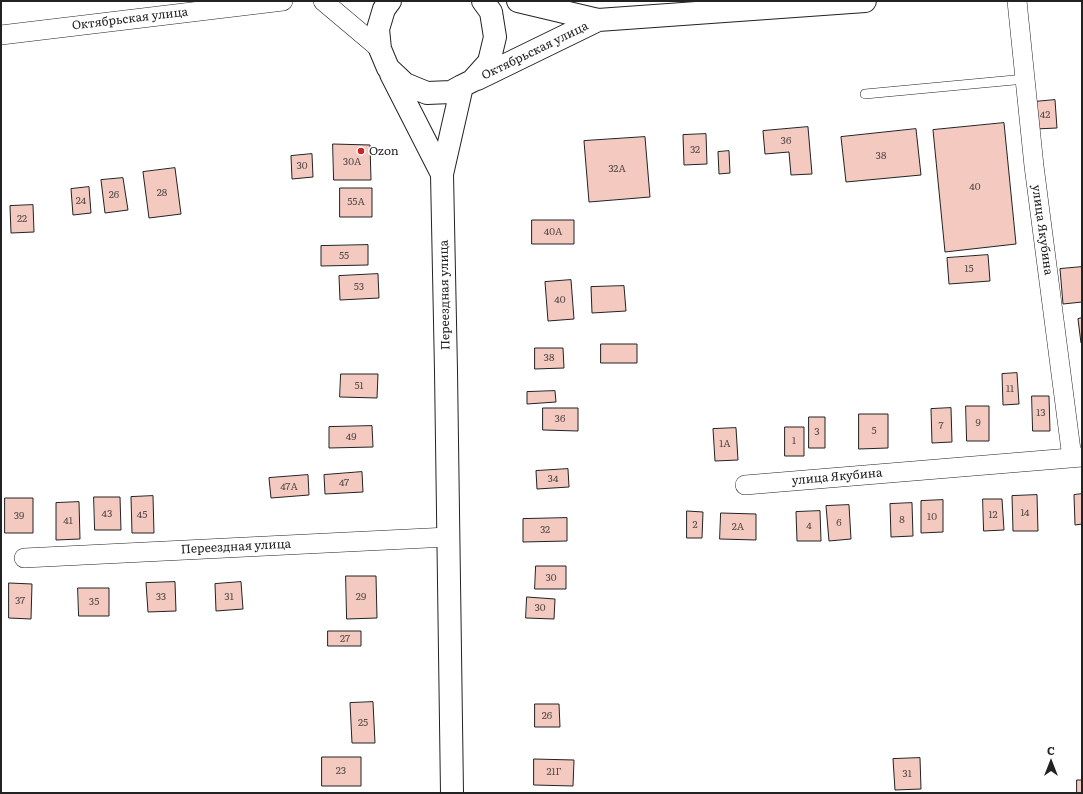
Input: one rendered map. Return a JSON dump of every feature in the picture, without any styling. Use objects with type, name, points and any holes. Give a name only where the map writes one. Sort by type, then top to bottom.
[{"type":"main road","points":[[384,58],[378,29],[384,9],[390,1]]},
{"type":"main road","points":[[467,84],[489,62],[495,37],[491,12],[483,1]]},
{"type":"main road","name":"Октябрьская улица","points":[[518,1],[598,20],[865,1]]},
{"type":"main road","name":"Октябрьская улица","points":[[384,58],[405,84],[427,93],[451,92],[598,20]]},
{"type":"main road","name":"Переездная улица","points":[[384,58],[442,174]]},
{"type":"main road","name":"Переездная улица","points":[[452,793],[442,174],[467,84]]},
{"type":"street","name":"Октябрьская улица","points":[[1,35],[283,1]]},
{"type":"street","points":[[323,1],[384,58]]},
{"type":"street","name":"улица Якубина","points":[[746,485],[1077,458],[1034,166],[1017,1]]},
{"type":"street","name":"Переездная улица","points":[[24,558],[448,536]]},
{"type":"lane","points":[[866,94],[1025,80]]},
{"type":"building","points":[[1055,100],[1057,128],[1035,129],[1033,102]]},
{"type":"building","points":[[1004,123],[1016,244],[945,252],[933,130]]},
{"type":"building","points":[[808,127],[812,174],[791,175],[789,152],[765,154],[763,131]]},
{"type":"building","points":[[916,129],[921,175],[846,182],[841,137]]},
{"type":"building","points":[[706,134],[707,164],[684,165],[683,135]]},
{"type":"building","points":[[645,137],[650,197],[589,202],[584,141]]},
{"type":"building","points":[[333,144],[370,145],[371,180],[334,180]]},
{"type":"building","points":[[729,151],[730,173],[719,174],[718,152]]},
{"type":"building","points":[[312,154],[313,177],[292,179],[291,156]]},
{"type":"building","points":[[175,168],[181,214],[149,218],[143,172]]},
{"type":"building","points":[[123,178],[128,210],[105,213],[101,180]]},
{"type":"building","points":[[89,187],[91,213],[73,215],[71,189]]},
{"type":"building","points":[[340,188],[372,188],[372,217],[340,217]]},
{"type":"building","points":[[33,205],[34,232],[11,233],[10,206]]},
{"type":"building","points":[[532,220],[574,220],[574,244],[532,244]]},
{"type":"building","points":[[368,245],[368,265],[321,266],[321,246]]},
{"type":"building","points":[[988,255],[990,281],[949,284],[947,258]]},
{"type":"building","points":[[1082,267],[1082,302],[1063,304],[1060,269]]},
{"type":"building","points":[[378,274],[379,298],[340,300],[339,276]]},
{"type":"building","points":[[571,280],[574,319],[548,321],[545,282]]},
{"type":"building","points":[[624,286],[626,311],[592,313],[591,287]]},
{"type":"building","points":[[1082,318],[1082,343],[1081,343],[1078,319]]},
{"type":"building","points":[[601,344],[637,344],[637,363],[601,363]]},
{"type":"building","points":[[535,348],[563,348],[564,368],[535,369]]},
{"type":"building","points":[[1017,373],[1019,404],[1003,405],[1002,374]]},
{"type":"building","points":[[341,374],[378,374],[377,398],[340,397]]},
{"type":"building","points":[[555,391],[556,402],[527,404],[527,392]]},
{"type":"building","points":[[1032,396],[1049,396],[1050,431],[1033,431]]},
{"type":"building","points":[[966,406],[989,406],[989,441],[967,441]]},
{"type":"building","points":[[543,408],[578,408],[578,431],[543,430]]},
{"type":"building","points":[[951,408],[952,442],[932,443],[931,409]]},
{"type":"building","points":[[859,414],[888,414],[888,448],[859,449]]},
{"type":"building","points":[[809,417],[825,417],[825,448],[809,448]]},
{"type":"building","points":[[372,426],[373,447],[329,448],[329,427]]},
{"type":"building","points":[[785,427],[804,427],[804,456],[785,456]]},
{"type":"building","points":[[736,428],[738,460],[715,461],[713,429]]},
{"type":"building","points":[[568,469],[569,487],[537,489],[536,471]]},
{"type":"building","points":[[362,472],[363,492],[325,494],[324,475]]},
{"type":"building","points":[[308,475],[309,495],[271,498],[269,478]]},
{"type":"building","points":[[1082,494],[1082,524],[1075,525],[1074,495]]},
{"type":"building","points":[[1037,495],[1038,531],[1013,531],[1012,496]]},
{"type":"building","points":[[153,496],[154,533],[132,533],[131,497]]},
{"type":"building","points":[[94,497],[120,497],[121,530],[95,530]]},
{"type":"building","points":[[5,498],[33,498],[33,533],[5,533]]},
{"type":"building","points":[[983,499],[1002,499],[1004,530],[984,531]]},
{"type":"building","points":[[943,500],[943,532],[921,533],[921,501]]},
{"type":"building","points":[[79,502],[80,539],[56,540],[56,503]]},
{"type":"building","points":[[912,503],[913,536],[891,537],[890,504]]},
{"type":"building","points":[[849,505],[851,539],[829,541],[826,506]]},
{"type":"building","points":[[687,511],[703,512],[702,538],[687,538]]},
{"type":"building","points":[[820,511],[821,541],[797,541],[796,512]]},
{"type":"building","points":[[721,513],[756,514],[756,540],[720,539]]},
{"type":"building","points":[[567,518],[567,541],[523,542],[523,519]]},
{"type":"building","points":[[536,566],[566,566],[566,589],[535,589]]},
{"type":"building","points":[[346,576],[376,576],[377,618],[347,619]]},
{"type":"building","points":[[175,582],[176,611],[148,612],[146,583]]},
{"type":"building","points":[[241,582],[243,609],[216,611],[215,584]]},
{"type":"building","points":[[9,583],[32,584],[31,619],[9,618]]},
{"type":"building","points":[[78,588],[109,588],[109,616],[79,616]]},
{"type":"building","points":[[527,597],[555,599],[554,619],[526,618]]},
{"type":"building","points":[[328,631],[361,631],[361,646],[328,646]]},
{"type":"building","points":[[373,702],[375,743],[352,743],[350,703]]},
{"type":"building","points":[[535,704],[559,704],[560,727],[535,727]]},
{"type":"building","points":[[322,757],[361,757],[361,786],[322,786]]},
{"type":"building","points":[[920,758],[921,789],[895,790],[893,759]]},
{"type":"building","points":[[534,759],[574,760],[573,786],[534,785]]},
{"type":"building","points":[[1077,780],[1082,780],[1082,793],[1077,793]]},
{"type":"place","name":"Ozon","points":[[361,151]]}]
